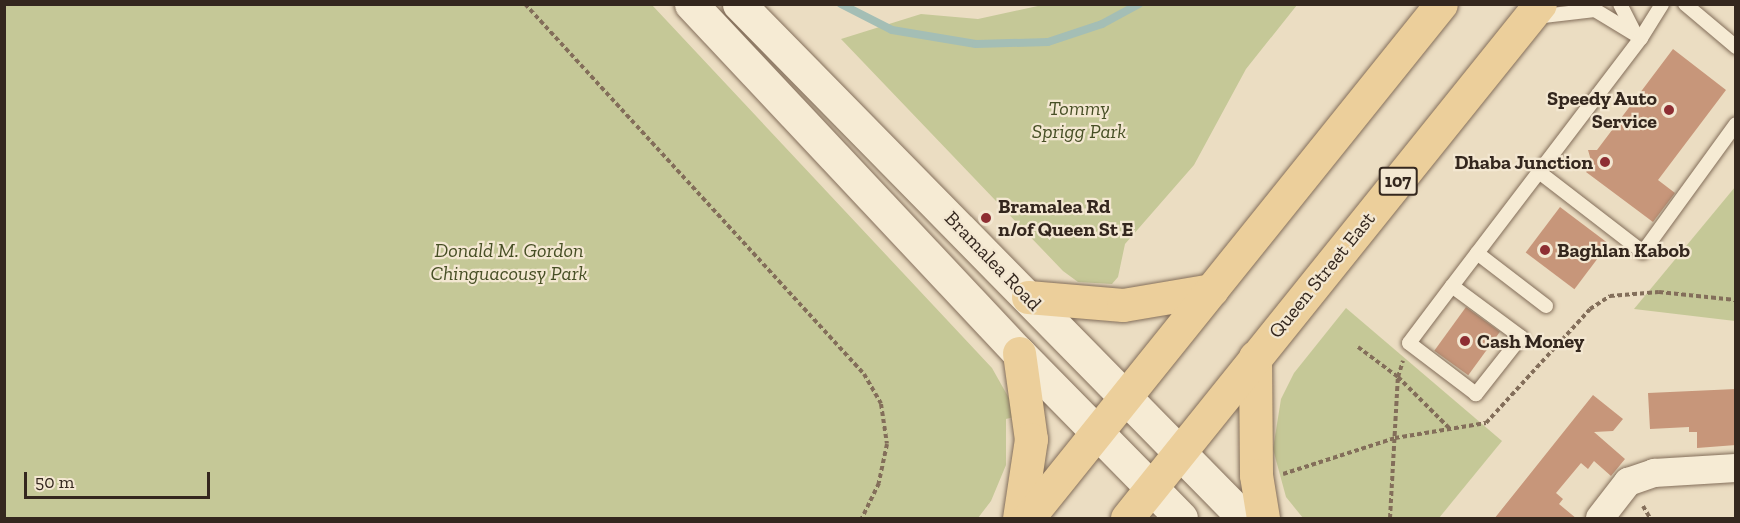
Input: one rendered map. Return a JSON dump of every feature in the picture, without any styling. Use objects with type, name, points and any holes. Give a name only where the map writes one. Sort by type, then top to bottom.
[{"type":"main road","points":[[691,4],[1019,353],[1181,519]]},
{"type":"main road","name":"Bramalea Road","points":[[740,4],[1244,519]]},
{"type":"main road","points":[[1028,519],[1441,4]]},
{"type":"main road","name":"Queen Street East","points":[[1127,519],[1535,11]]},
{"type":"main road","points":[[1028,297],[1123,305],[1212,290]]},
{"type":"main road","points":[[1019,353],[1031,439],[1019,519]]},
{"type":"main road","points":[[1255,357],[1256,475],[1263,519]]},
{"type":"street","points":[[1600,519],[1628,482],[1654,473],[1736,468]]},
{"type":"lane","points":[[1620,4],[1638,35]]},
{"type":"lane","points":[[1452,286],[1521,337],[1476,394],[1409,343],[1452,286],[1477,253],[1539,172],[1662,4]]},
{"type":"lane","points":[[1685,4],[1736,46]]},
{"type":"lane","points":[[1535,11],[1595,10],[1638,35]]},
{"type":"lane","points":[[1539,172],[1643,252],[1736,124]]},
{"type":"lane","points":[[1477,253],[1546,306]]},
{"type":"path","points":[[525,4],[864,374],[881,404],[887,444],[879,483],[862,519]]},
{"type":"path","points":[[1390,519],[1398,377],[1409,343]]},
{"type":"path","points":[[1358,347],[1398,377],[1450,430]]},
{"type":"green space","name":"Tommy Sprigg Park","points":[[1047,4],[1297,5],[1246,69],[1194,165],[1125,244],[1118,277],[1112,284],[1078,282],[1063,271],[841,39],[921,14],[978,19]]},
{"type":"green space","name":"Donald M. Gordon Chinguacousy Park","points":[[4,5],[652,5],[992,368],[1010,400],[1014,417],[1006,419],[1006,465],[991,501],[978,518],[5,518]]},
{"type":"green space","points":[[1735,187],[1735,321],[1634,309]]},
{"type":"green space","points":[[1346,308],[1502,441],[1439,518],[1303,518],[1286,497],[1273,449],[1281,399],[1294,373]]},
{"type":"building","name":"Speedy Auto Service","points":[[1673,49],[1726,90],[1658,180],[1675,193],[1653,222],[1586,172],[1592,164],[1588,150],[1597,150]]},
{"type":"building","points":[[1560,207],[1609,244],[1574,289],[1526,253]]},
{"type":"building","name":"Cash Money","points":[[1466,307],[1500,332],[1468,375],[1434,351]]},
{"type":"building","points":[[1736,389],[1736,445],[1697,448],[1697,432],[1689,432],[1689,427],[1650,429],[1648,393]]},
{"type":"building","points":[[1593,395],[1623,419],[1613,431],[1594,432],[1625,459],[1611,476],[1594,461],[1588,469],[1581,463],[1556,493],[1563,499],[1559,504],[1577,519],[1494,519]]},
{"type":"waterway","points":[[841,4],[892,30],[976,44],[1048,42],[1102,24],[1139,4]]},
{"type":"place","name":"Speedy Auto Service","points":[[1669,110]]},
{"type":"place","name":"Dhaba Junction","points":[[1605,162]]},
{"type":"place","name":"Bramalea Rd n/of Queen St E","points":[[986,218]]},
{"type":"place","name":"Baghlan Kabob","points":[[1545,250]]},
{"type":"place","name":"Cash Money","points":[[1465,341]]}]
